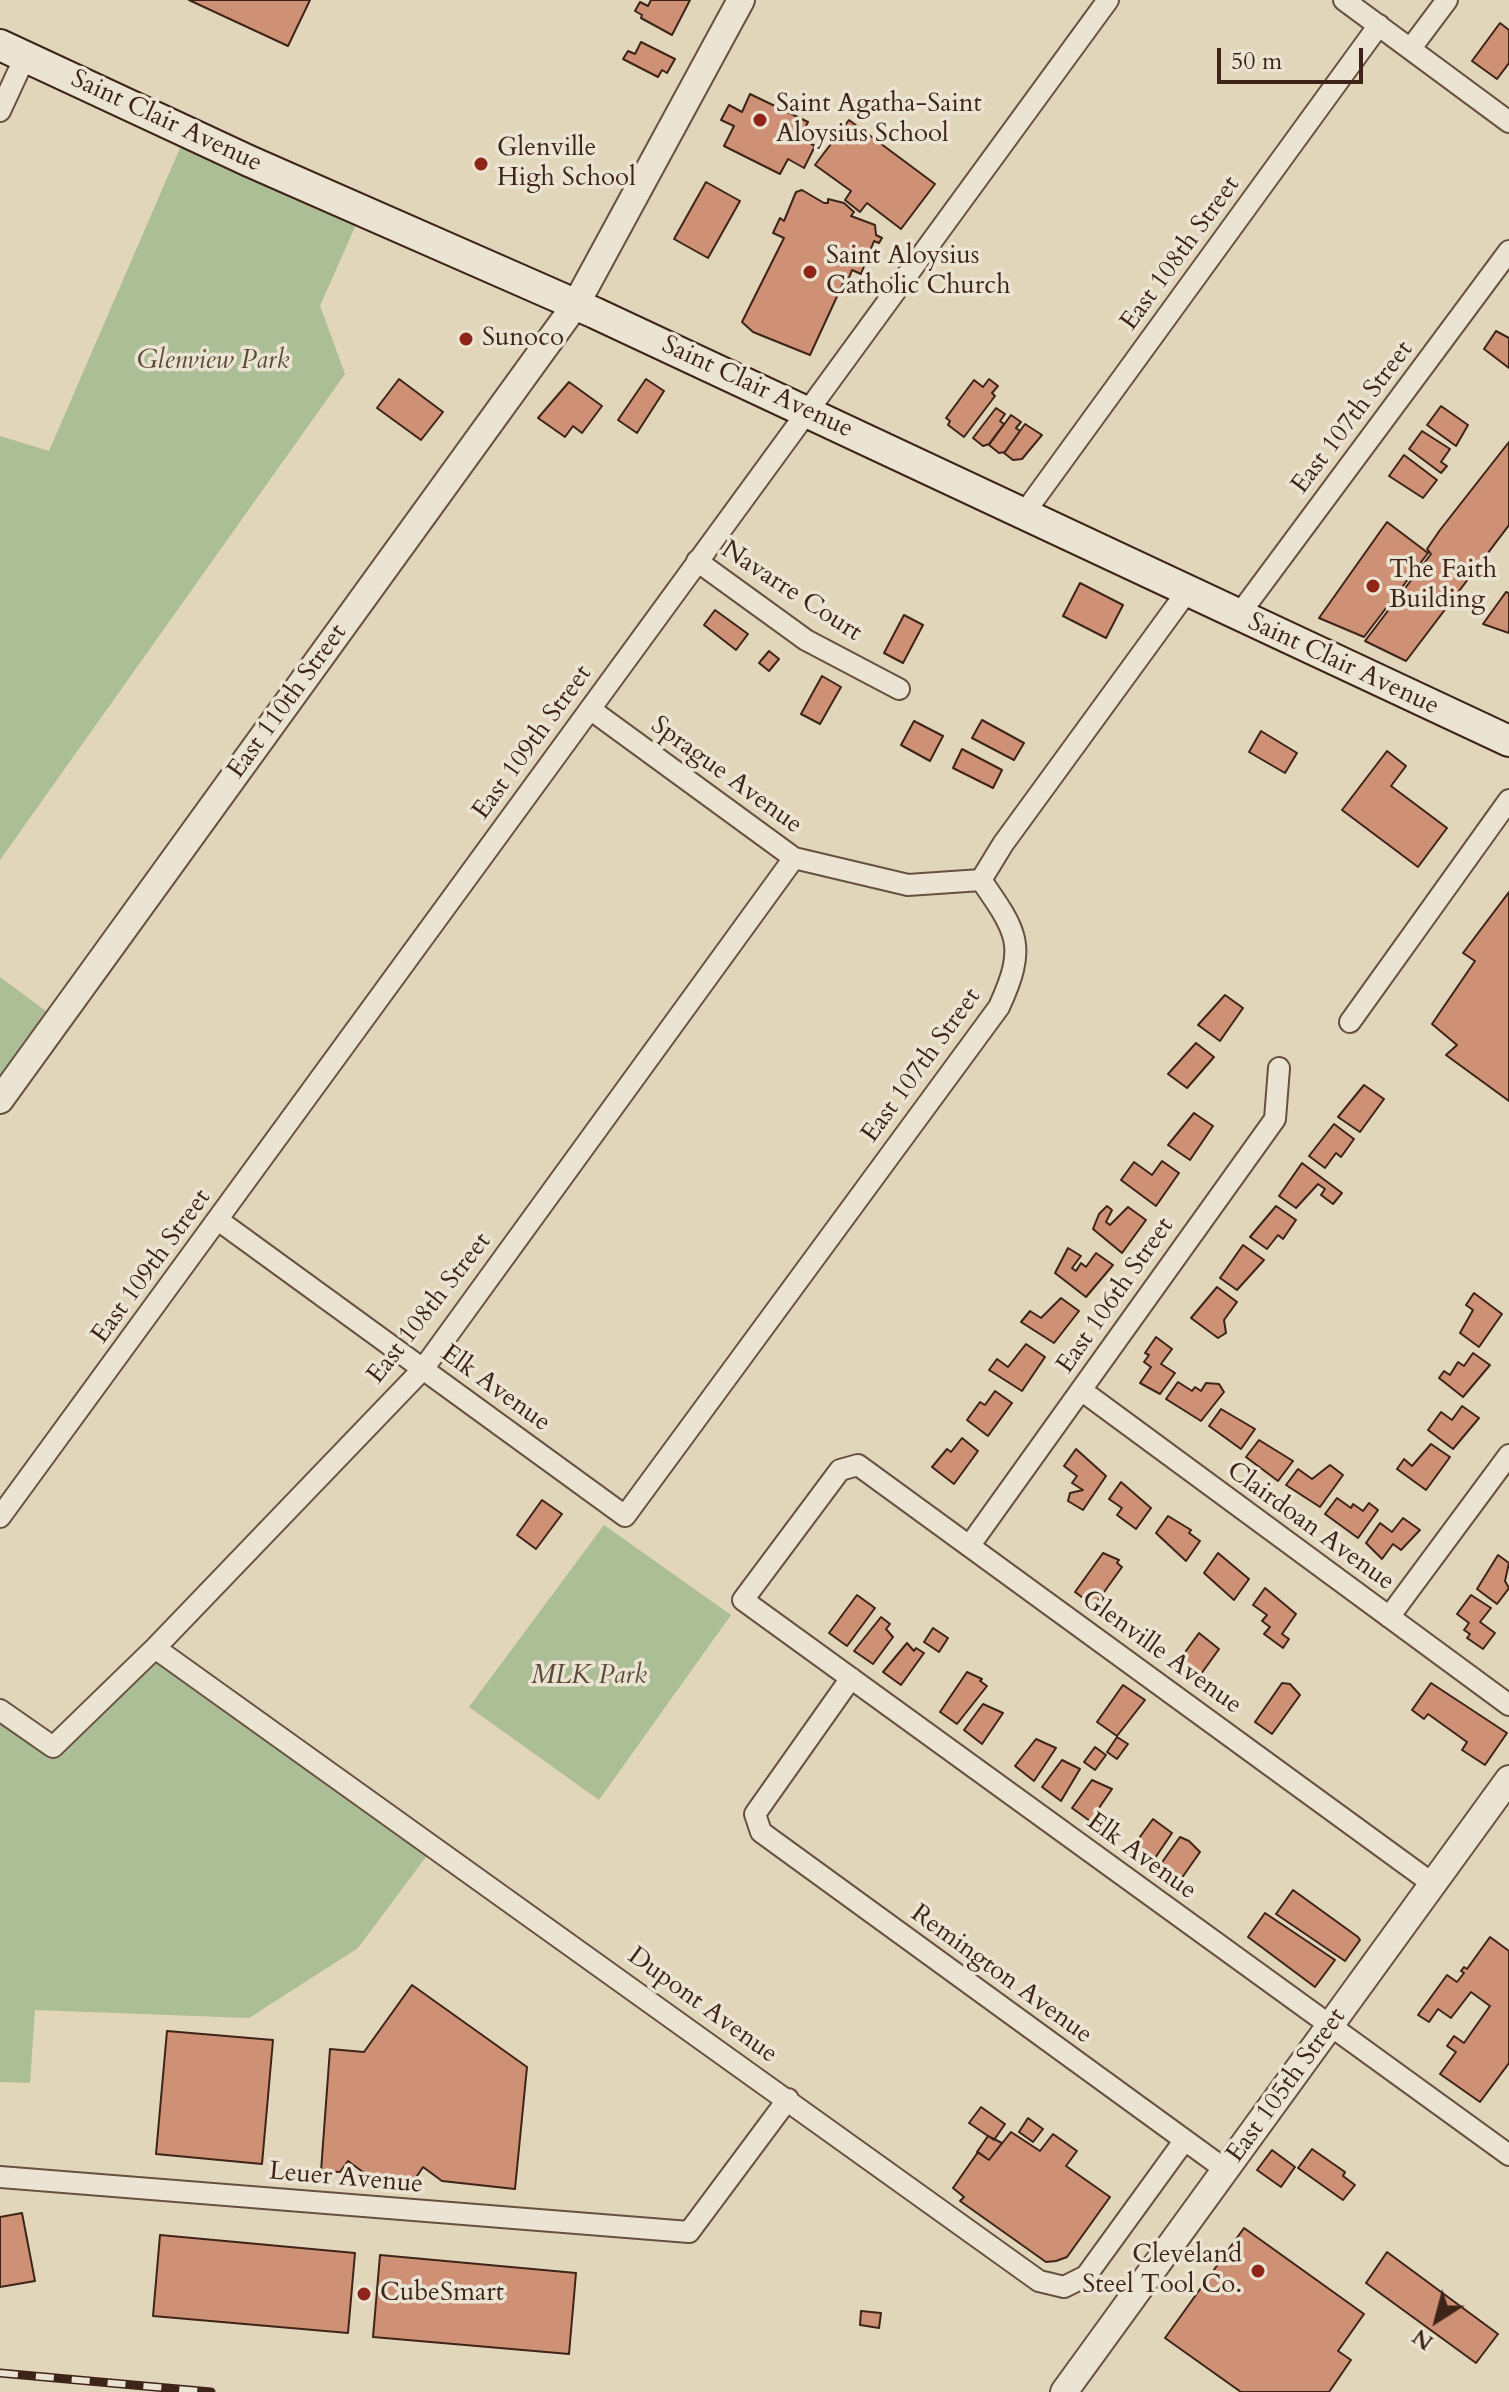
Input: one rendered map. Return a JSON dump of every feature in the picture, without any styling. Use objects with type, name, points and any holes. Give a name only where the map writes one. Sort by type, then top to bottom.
[{"type":"main road","name":"Saint Clair Avenue","points":[[13,51],[249,161],[576,304],[1025,512],[1186,593],[1509,741]]},
{"type":"street","name":"East 110th Street","points":[[0,1100],[576,304],[741,0]]},
{"type":"street","name":"East 109th Street","points":[[0,1517],[1108,0]]},
{"type":"street","points":[[1344,0],[1509,122]]},
{"type":"street","points":[[1411,48],[1447,0]]},
{"type":"street","name":"East 108th Street","points":[[1025,512],[1379,25]]},
{"type":"street","points":[[0,111],[13,51]]},
{"type":"street","name":"East 107th Street","points":[[1238,616],[1509,251]]},
{"type":"street","name":"Navarre Court","points":[[697,561],[806,640],[899,689]]},
{"type":"street","points":[[981,880],[1003,844],[1186,593]]},
{"type":"street","name":"Sprague Avenue","points":[[590,709],[794,858],[908,885],[981,880]]},
{"type":"street","points":[[1350,1022],[1509,800]]},
{"type":"street","name":"East 108th Street","points":[[0,1710],[53,1747],[155,1648],[423,1369],[794,858]]},
{"type":"street","name":"East 107th Street","points":[[625,1516],[999,1007],[1016,970],[1016,939],[1005,914],[981,880]]},
{"type":"street","name":"East 106th Street","points":[[970,1545],[1275,1119],[1279,1068]]},
{"type":"street","name":"Elk Avenue","points":[[218,1220],[625,1516]]},
{"type":"street","name":"Clairdoan Avenue","points":[[1081,1390],[1509,1705]]},
{"type":"street","points":[[1389,1617],[1509,1455]]},
{"type":"street","name":"Glenville Avenue","points":[[743,1600],[840,1470],[858,1465],[1433,1884]]},
{"type":"street","name":"Elk Avenue","points":[[743,1600],[1509,2155]]},
{"type":"street","name":"Dupont Avenue","points":[[155,1648],[1039,2281],[1058,2287],[1072,2285],[1091,2270],[1184,2141]]},
{"type":"street","name":"Remington Avenue","points":[[851,1678],[755,1814],[761,1832],[1226,2170]]},
{"type":"street","name":"East 105th Street","points":[[1064,2392],[1509,1779]]},
{"type":"street","name":"Leuer Avenue","points":[[0,2177],[689,2232],[788,2099]]},
{"type":"green space","name":"Glenview Park","points":[[187,132],[362,211],[320,306],[345,374],[0,860],[0,436],[49,451]]},
{"type":"green space","points":[[0,977],[58,1020],[0,1100]]},
{"type":"green space","name":"MLK Park","points":[[604,1525],[731,1615],[599,1800],[469,1707]]},
{"type":"green space","points":[[155,1648],[434,1846],[358,1948],[249,2018],[35,2010],[30,2083],[0,2082],[0,1710],[55,1747]]},
{"type":"building","points":[[189,0],[310,0],[288,46]]},
{"type":"building","points":[[651,0],[690,0],[672,35],[641,18],[642,15],[635,11],[640,2],[648,6]]},
{"type":"building","points":[[1500,23],[1509,30],[1509,63],[1497,79],[1472,61]]},
{"type":"building","points":[[641,42],[675,59],[667,73],[662,70],[658,77],[623,59],[628,51],[635,54]]},
{"type":"building","points":[[750,94],[808,122],[800,138],[815,146],[804,168],[788,159],[780,174],[724,146],[734,126],[721,120],[729,105],[742,112]]},
{"type":"building","points":[[849,120],[935,184],[901,229],[867,203],[860,212],[845,200],[851,191],[815,165]]},
{"type":"building","points":[[706,182],[740,201],[708,258],[674,239]]},
{"type":"building","name":"Saint Aloysius Catholic Church","points":[[802,190],[824,203],[828,203],[828,199],[844,203],[854,212],[851,216],[875,225],[876,235],[882,238],[879,243],[874,241],[861,274],[852,270],[849,278],[846,277],[810,355],[753,332],[742,322],[784,238],[773,233],[780,218],[784,221],[796,192]]},
{"type":"building","points":[[1496,331],[1509,338],[1509,368],[1484,349]]},
{"type":"building","points":[[399,379],[443,412],[421,440],[377,408]]},
{"type":"building","points":[[646,379],[664,391],[637,433],[618,420]]},
{"type":"building","points":[[989,379],[998,386],[992,393],[995,396],[964,437],[948,425],[950,421],[946,418],[974,380],[983,387]]},
{"type":"building","points":[[569,382],[602,406],[582,433],[573,426],[565,437],[538,418]]},
{"type":"building","points":[[1441,406],[1468,425],[1456,446],[1427,425]]},
{"type":"building","points":[[996,408],[1005,414],[1000,421],[1004,424],[989,444],[983,446],[973,438]]},
{"type":"building","points":[[1011,415],[1021,422],[1016,428],[1020,431],[1005,452],[999,453],[989,445]]},
{"type":"building","points":[[1025,424],[1042,435],[1022,459],[1013,460],[1004,453]]},
{"type":"building","points":[[1422,431],[1450,449],[1441,462],[1447,466],[1441,473],[1409,449]]},
{"type":"building","points":[[1509,442],[1509,525],[1406,661],[1365,641],[1431,554],[1427,549],[1440,530]]},
{"type":"building","points":[[1404,455],[1437,480],[1423,498],[1389,476]]},
{"type":"building","name":"The Faith Building","points":[[1387,522],[1428,553],[1364,637],[1319,618]]},
{"type":"building","points":[[1080,583],[1123,605],[1106,638],[1063,616]]},
{"type":"building","points":[[1506,592],[1509,593],[1509,633],[1483,624]]},
{"type":"building","points":[[715,610],[748,634],[736,650],[704,625]]},
{"type":"building","points":[[904,615],[923,625],[903,663],[884,653]]},
{"type":"building","points":[[769,651],[779,659],[769,671],[759,663]]},
{"type":"building","points":[[822,676],[841,687],[820,724],[801,714]]},
{"type":"building","points":[[982,720],[1024,743],[1014,760],[972,738]]},
{"type":"building","points":[[914,721],[943,736],[930,761],[901,745]]},
{"type":"building","points":[[1261,731],[1297,753],[1285,773],[1249,752]]},
{"type":"building","points":[[962,749],[1002,770],[993,788],[953,768]]},
{"type":"building","points":[[1387,751],[1406,766],[1391,786],[1447,828],[1418,867],[1342,810]]},
{"type":"building","points":[[1509,892],[1509,1101],[1446,1055],[1457,1045],[1432,1024],[1475,961],[1463,953]]},
{"type":"building","points":[[1225,995],[1243,1008],[1220,1041],[1198,1025]]},
{"type":"building","points":[[1196,1043],[1214,1057],[1187,1088],[1168,1074]]},
{"type":"building","points":[[1364,1085],[1384,1099],[1360,1132],[1338,1117]]},
{"type":"building","points":[[1194,1113],[1213,1126],[1190,1160],[1168,1145]]},
{"type":"building","points":[[1334,1124],[1354,1139],[1341,1157],[1336,1153],[1325,1168],[1309,1156]]},
{"type":"building","points":[[1162,1161],[1179,1173],[1156,1206],[1121,1180],[1134,1162],[1152,1175]]},
{"type":"building","points":[[1302,1163],[1342,1193],[1333,1204],[1321,1195],[1325,1189],[1318,1184],[1296,1208],[1279,1196]]},
{"type":"building","points":[[1107,1206],[1112,1210],[1106,1222],[1110,1225],[1128,1207],[1146,1220],[1122,1253],[1093,1229],[1099,1214]]},
{"type":"building","points":[[1276,1206],[1296,1220],[1283,1239],[1278,1235],[1267,1249],[1250,1237]]},
{"type":"building","points":[[1243,1245],[1264,1260],[1237,1290],[1220,1278]]},
{"type":"building","points":[[1068,1248],[1081,1256],[1072,1268],[1076,1271],[1081,1263],[1086,1267],[1096,1253],[1113,1265],[1086,1297],[1055,1273]]},
{"type":"building","points":[[1217,1287],[1237,1302],[1224,1320],[1226,1333],[1218,1338],[1191,1318]]},
{"type":"building","points":[[1474,1293],[1502,1314],[1479,1347],[1460,1333],[1473,1310],[1466,1305]]},
{"type":"building","points":[[1061,1298],[1079,1311],[1054,1343],[1021,1322],[1030,1311],[1041,1318]]},
{"type":"building","points":[[1156,1337],[1172,1349],[1161,1364],[1175,1373],[1160,1394],[1140,1383],[1151,1367],[1144,1362],[1149,1355],[1145,1353]]},
{"type":"building","points":[[1026,1344],[1045,1357],[1022,1391],[989,1370],[997,1359],[1008,1367]]},
{"type":"building","points":[[1473,1353],[1490,1365],[1463,1397],[1439,1378],[1444,1371],[1450,1375],[1458,1362],[1464,1366]]},
{"type":"building","points":[[1178,1382],[1192,1391],[1195,1387],[1201,1391],[1206,1383],[1219,1384],[1224,1392],[1201,1421],[1166,1399]]},
{"type":"building","points":[[995,1391],[1012,1403],[988,1436],[967,1420],[980,1402],[985,1405]]},
{"type":"building","points":[[1462,1406],[1479,1418],[1453,1449],[1428,1430],[1441,1412],[1452,1420]]},
{"type":"building","points":[[1221,1409],[1255,1429],[1241,1449],[1209,1426]]},
{"type":"building","points":[[962,1438],[978,1451],[954,1484],[932,1467],[947,1449],[951,1452]]},
{"type":"building","points":[[1259,1440],[1293,1461],[1278,1481],[1246,1457]]},
{"type":"building","points":[[1431,1444],[1450,1457],[1426,1490],[1397,1469],[1404,1459],[1412,1466]]},
{"type":"building","points":[[1076,1449],[1106,1476],[1083,1510],[1068,1501],[1070,1493],[1083,1490],[1072,1483],[1077,1476],[1064,1466]]},
{"type":"building","points":[[1330,1465],[1343,1475],[1320,1507],[1286,1485],[1298,1469],[1312,1479]]},
{"type":"building","points":[[1121,1482],[1151,1508],[1136,1529],[1117,1515],[1122,1508],[1109,1499]]},
{"type":"building","points":[[1337,1498],[1351,1508],[1353,1504],[1363,1511],[1369,1503],[1378,1510],[1358,1538],[1325,1514]]},
{"type":"building","points":[[542,1500],[562,1514],[536,1549],[517,1535]]},
{"type":"building","points":[[1168,1516],[1191,1530],[1189,1533],[1200,1541],[1186,1561],[1156,1533]]},
{"type":"building","points":[[1403,1518],[1420,1530],[1401,1550],[1393,1544],[1382,1559],[1366,1543],[1380,1523],[1392,1532]]},
{"type":"building","points":[[1103,1553],[1119,1560],[1117,1563],[1122,1567],[1094,1606],[1075,1592]]},
{"type":"building","points":[[1218,1553],[1249,1579],[1234,1600],[1204,1573]]},
{"type":"building","points":[[1498,1555],[1509,1563],[1505,1581],[1509,1588],[1497,1604],[1477,1589]]},
{"type":"building","points":[[1265,1588],[1296,1614],[1282,1634],[1289,1639],[1283,1648],[1264,1634],[1270,1627],[1262,1621],[1267,1615],[1253,1605]]},
{"type":"building","points":[[857,1595],[875,1608],[847,1646],[829,1633]]},
{"type":"building","points":[[1471,1595],[1491,1608],[1480,1622],[1495,1633],[1483,1649],[1467,1638],[1470,1634],[1464,1630],[1469,1623],[1457,1614]]},
{"type":"building","points":[[881,1617],[890,1624],[886,1629],[893,1637],[873,1664],[854,1651]]},
{"type":"building","points":[[933,1628],[948,1638],[939,1652],[924,1642]]},
{"type":"building","points":[[1199,1633],[1219,1649],[1196,1681],[1175,1666]]},
{"type":"building","points":[[907,1643],[914,1651],[916,1648],[924,1653],[901,1685],[883,1672]]},
{"type":"building","points":[[967,1672],[982,1679],[980,1681],[987,1686],[957,1724],[940,1712]]},
{"type":"building","points":[[1282,1683],[1290,1684],[1300,1695],[1272,1734],[1255,1722]]},
{"type":"building","points":[[1431,1683],[1507,1733],[1485,1765],[1462,1750],[1467,1742],[1428,1714],[1424,1719],[1412,1710]]},
{"type":"building","points":[[1123,1685],[1145,1700],[1117,1736],[1097,1722]]},
{"type":"building","points":[[983,1704],[1003,1713],[982,1744],[964,1730]]},
{"type":"building","points":[[1117,1737],[1128,1744],[1117,1759],[1107,1752]]},
{"type":"building","points":[[1036,1739],[1056,1748],[1034,1781],[1015,1766]]},
{"type":"building","points":[[1095,1747],[1106,1755],[1095,1770],[1084,1762]]},
{"type":"building","points":[[1062,1760],[1080,1769],[1061,1801],[1042,1787]]},
{"type":"building","points":[[1092,1780],[1112,1789],[1090,1821],[1072,1808]]},
{"type":"building","points":[[1153,1819],[1172,1833],[1151,1864],[1131,1849]]},
{"type":"building","points":[[1180,1837],[1200,1852],[1179,1882],[1158,1868]]},
{"type":"building","points":[[1293,1890],[1358,1937],[1360,1940],[1345,1961],[1276,1914]]},
{"type":"building","points":[[1265,1913],[1335,1960],[1315,1987],[1248,1937]]},
{"type":"building","points":[[1490,1937],[1509,1951],[1509,2063],[1480,2102],[1440,2074],[1456,2052],[1447,2046],[1454,2036],[1464,2043],[1490,2006],[1471,1992],[1451,2018],[1438,2009],[1429,2022],[1418,2015],[1447,1975],[1457,1982],[1464,1973],[1461,1971],[1464,1967],[1467,1969]]},
{"type":"building","points":[[412,1985],[527,2067],[515,2189],[442,2181],[423,2167],[415,2179],[367,2175],[348,2161],[340,2172],[321,2171],[330,2049],[364,2052]]},
{"type":"building","points":[[167,2031],[273,2040],[262,2164],[156,2154]]},
{"type":"building","points":[[981,2107],[1005,2124],[994,2140],[969,2123]]},
{"type":"building","points":[[1028,2118],[1043,2129],[1033,2142],[1019,2132]]},
{"type":"building","points":[[1011,2132],[1040,2151],[1053,2134],[1077,2151],[1066,2166],[1110,2197],[1067,2257],[1046,2262],[960,2201],[964,2197],[953,2188],[978,2152],[989,2160]]},
{"type":"building","points":[[988,2136],[1002,2143],[989,2160],[977,2152]]},
{"type":"building","points":[[1312,2149],[1345,2172],[1343,2176],[1355,2185],[1343,2200],[1298,2168]]},
{"type":"building","points":[[1272,2150],[1295,2167],[1281,2187],[1257,2170]]},
{"type":"building","points":[[22,2213],[35,2281],[0,2287],[0,2217]]},
{"type":"building","name":"Cleveland Steel Tool Co.","points":[[1244,2228],[1364,2314],[1338,2351],[1351,2360],[1329,2392],[1241,2392],[1165,2338]]},
{"type":"building","points":[[160,2235],[355,2253],[348,2333],[153,2316]]},
{"type":"building","points":[[1387,2252],[1498,2334],[1476,2363],[1366,2283]]},
{"type":"building","points":[[380,2255],[576,2273],[569,2354],[373,2337]]},
{"type":"building","points":[[861,2311],[881,2313],[879,2328],[860,2325]]},
{"type":"railway","points":[[0,2373],[211,2392]]},
{"type":"place","name":"Saint Agatha-Saint Aloysius School","points":[[760,120]]},
{"type":"place","name":"Glenville High School","points":[[481,164]]},
{"type":"place","name":"Saint Aloysius Catholic Church","points":[[810,272]]},
{"type":"place","name":"Sunoco","points":[[466,339]]},
{"type":"place","name":"The Faith Building","points":[[1373,586]]},
{"type":"place","name":"Cleveland Steel Tool Co.","points":[[1258,2271]]},
{"type":"place","name":"CubeSmart","points":[[364,2294]]}]
